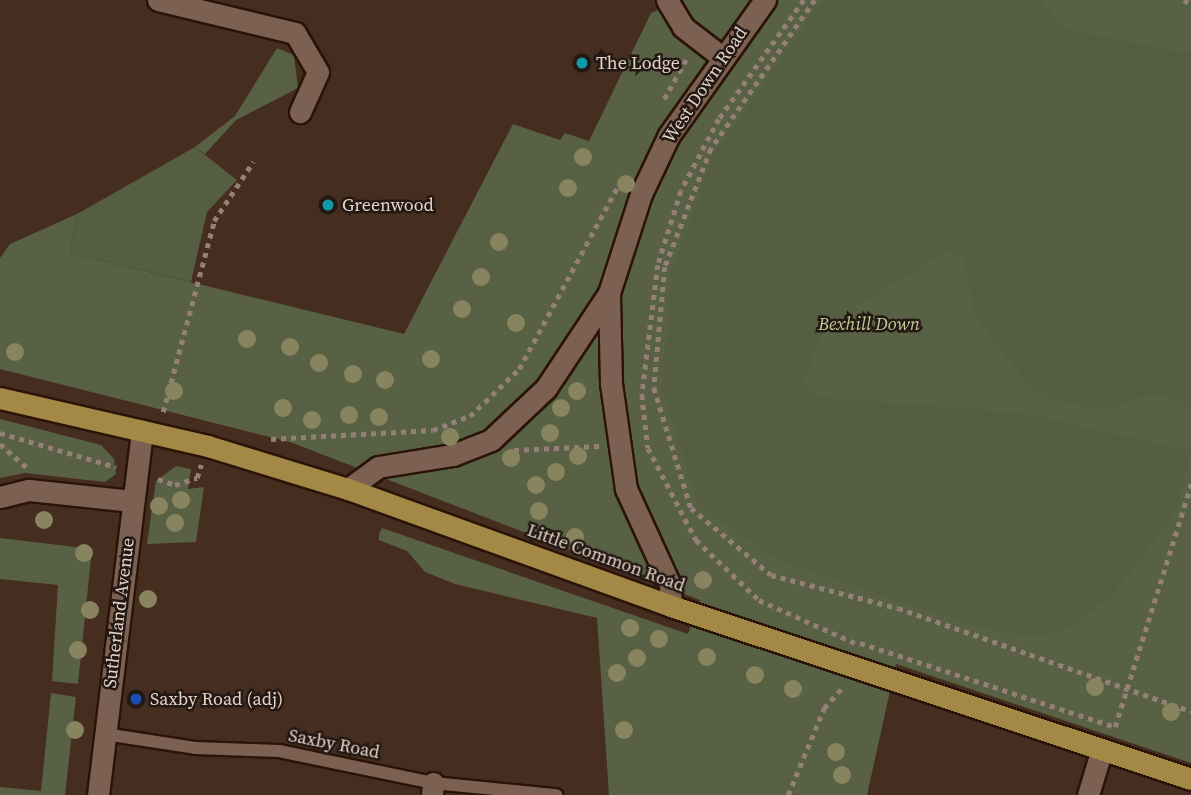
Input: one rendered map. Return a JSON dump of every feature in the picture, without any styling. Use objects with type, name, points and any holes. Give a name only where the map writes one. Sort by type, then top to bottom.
[{"type":"highway","name":"Little Common Road","points":[[0,398],[208,446],[348,489],[671,606],[1191,779]]},
{"type":"street","points":[[158,0],[235,9],[295,33],[306,43],[318,72],[300,112]]},
{"type":"street","points":[[667,0],[697,38],[722,57]]},
{"type":"street","name":"West Down Road","points":[[348,489],[377,467],[453,455],[491,440],[546,388],[609,293],[641,194],[669,135],[765,0]]},
{"type":"street","name":"West Down Road","points":[[609,293],[619,445],[626,489],[670,585],[671,606]]},
{"type":"street","name":"Sutherland Avenue","points":[[98,795],[142,431]]},
{"type":"street","points":[[0,497],[29,490],[132,501]]},
{"type":"street","points":[[1088,795],[1102,750]]},
{"type":"lane","name":"Saxby Road","points":[[105,734],[320,757],[433,789],[556,795]]},
{"type":"path","points":[[804,0],[719,119],[681,191],[649,313],[642,395],[648,448],[677,512],[726,572],[759,600],[860,643],[1115,727],[1191,484]]},
{"type":"path","points":[[816,0],[711,149],[666,267],[654,388],[691,508],[771,575],[898,608],[1191,711]]},
{"type":"path","points":[[1184,0],[1191,4]]},
{"type":"path","points":[[658,111],[697,38]]},
{"type":"path","points":[[171,414],[160,411],[184,349],[214,221],[253,162]]},
{"type":"path","points":[[262,437],[286,443],[433,430],[470,416],[519,369],[626,171]]},
{"type":"path","points":[[470,416],[500,450],[619,445],[648,448]]},
{"type":"path","points":[[0,433],[176,485],[197,478],[208,446]]},
{"type":"path","points":[[0,444],[33,472],[29,490]]},
{"type":"path","points":[[788,795],[824,708],[852,666],[860,643]]},
{"type":"green space","name":"Bexhill Down","points":[[680,0],[1191,0],[1191,763],[896,664],[867,795],[609,795],[597,618],[455,584],[425,572],[407,551],[379,540],[379,534],[382,528],[688,634],[700,600],[290,442],[0,369],[0,258],[10,244],[77,214],[70,253],[404,334],[513,124],[560,140],[565,133],[589,141],[651,13]]},
{"type":"green space","points":[[823,0],[1040,0],[1064,29],[1191,54],[1191,403],[1151,394],[1107,409],[1062,403],[1029,386],[974,314],[964,257],[948,251],[826,325],[802,384],[815,397],[1022,413],[1191,451],[1177,511],[1113,594],[1070,629],[1028,637],[969,624],[780,562],[698,505],[662,386],[672,270],[715,152]]},
{"type":"green space","points":[[277,48],[294,55],[298,88],[236,120],[205,154],[195,147],[235,116]]},
{"type":"green space","points":[[195,147],[237,180],[207,212],[191,282],[70,253],[77,214]]},
{"type":"green space","points":[[0,419],[101,445],[114,459],[116,474],[105,482],[25,473],[0,478]]},
{"type":"green space","points":[[176,466],[191,469],[188,489],[204,487],[196,542],[147,544],[156,481]]},
{"type":"green space","points":[[0,538],[92,549],[78,684],[52,681],[58,585],[0,579]]},
{"type":"green space","points":[[51,693],[76,697],[65,795],[0,795],[0,787],[41,791]]},
{"type":"place","name":"The Lodge","points":[[582,63]]},
{"type":"place","name":"Greenwood","points":[[328,205]]},
{"type":"place","name":"Saxby Road (adj)","points":[[136,699]]}]
